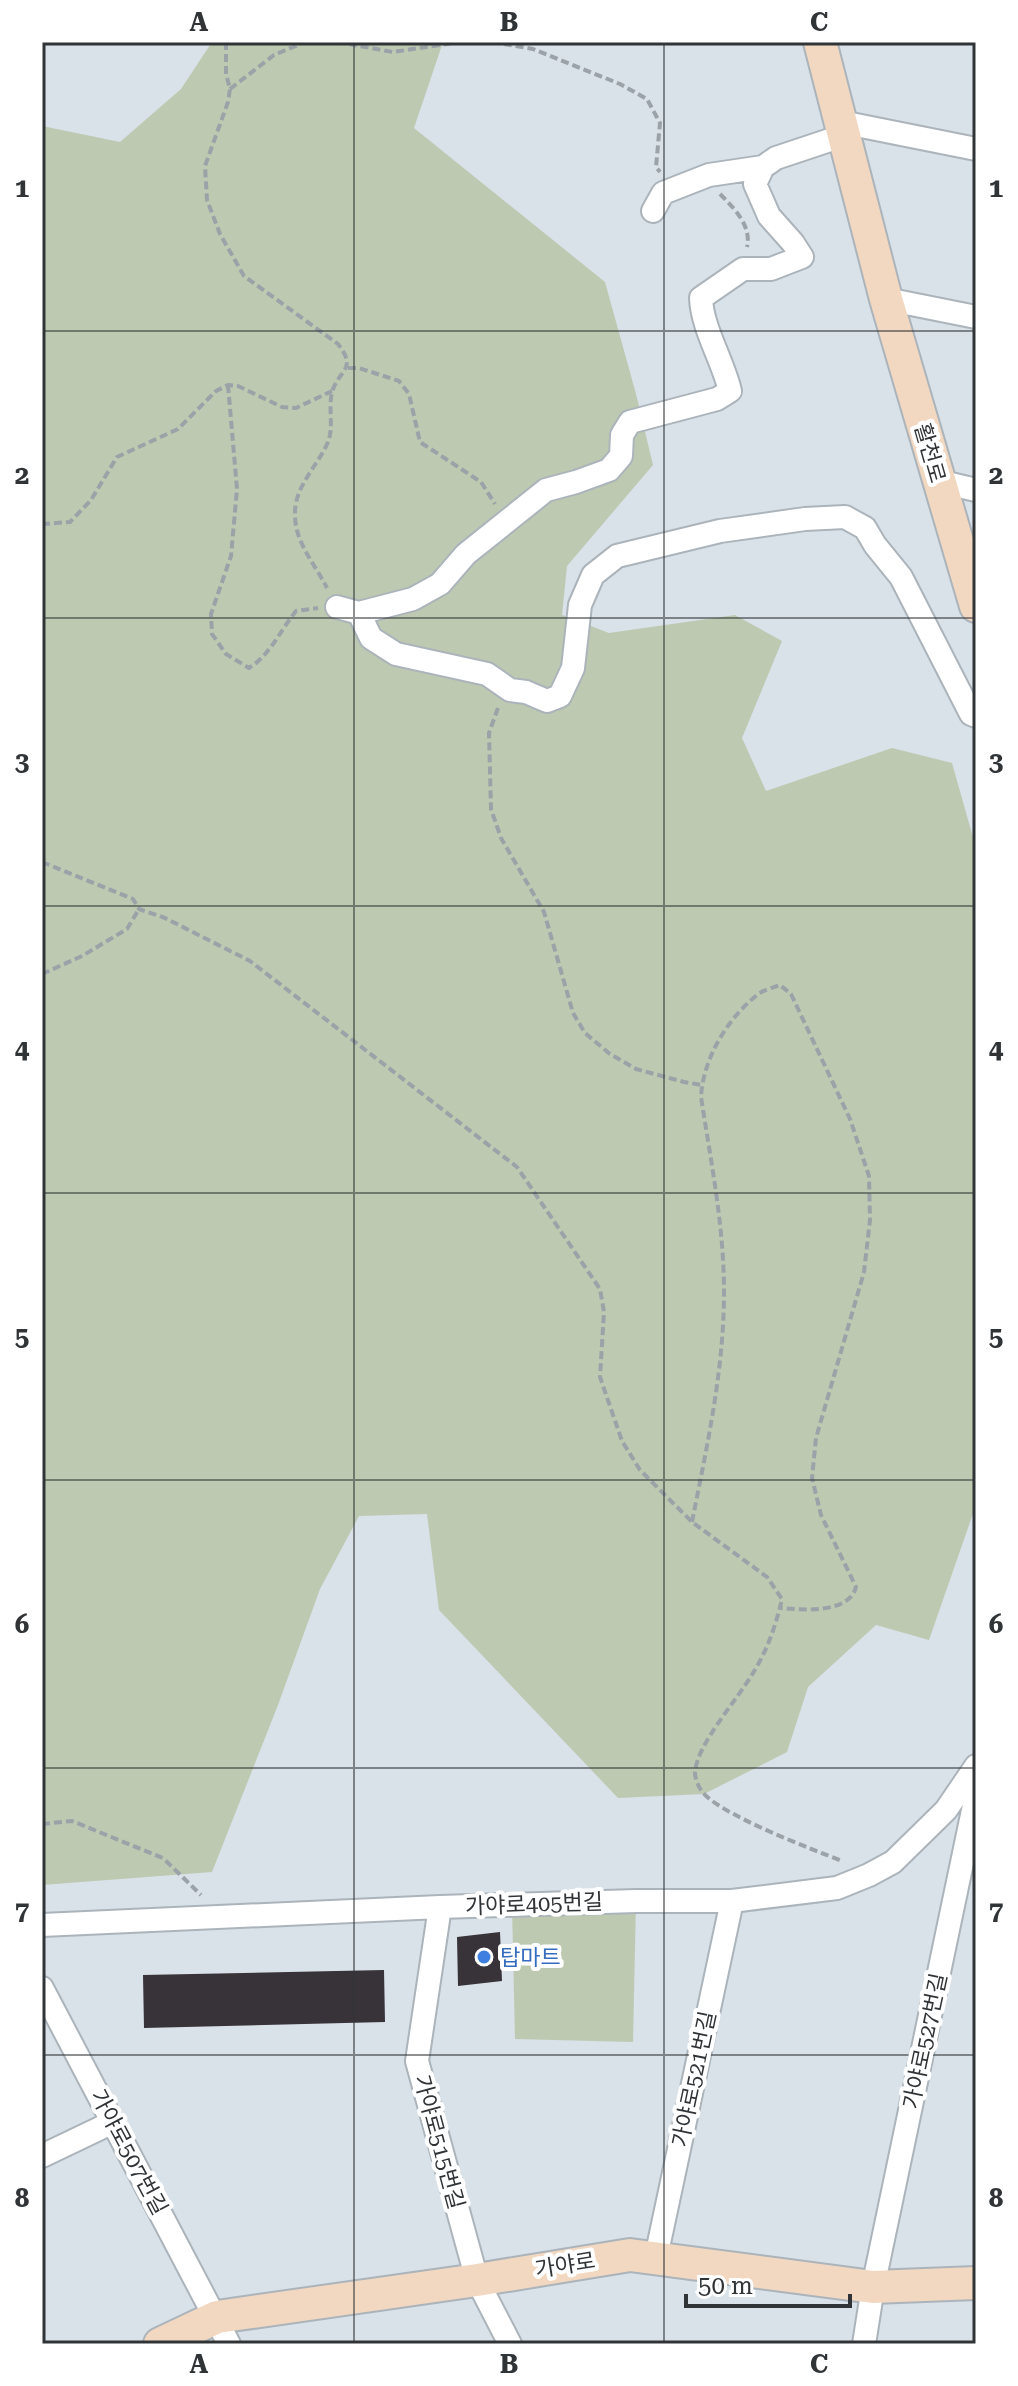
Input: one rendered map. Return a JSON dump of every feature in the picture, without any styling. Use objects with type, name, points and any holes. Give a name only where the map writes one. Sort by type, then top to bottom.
[{"type":"main road","name":"활천로","points":[[820,42],[886,299],[976,606]]},
{"type":"main road","name":"가야로","points":[[160,2344],[477,2280],[630,2255],[873,2287],[961,2283]]},
{"type":"main road","points":[[961,2283],[976,2305]]},
{"type":"street","points":[[653,211],[663,193],[709,175],[763,167],[843,128],[976,149]]},
{"type":"street","points":[[337,607],[359,613],[413,599],[440,584],[466,554],[546,490],[609,470],[621,456],[622,435],[630,422],[717,399],[730,391],[701,312],[701,298],[743,269],[771,269],[802,257],[769,216],[755,184],[763,167]]},
{"type":"street","points":[[886,299],[976,317]]},
{"type":"street","points":[[938,481],[976,490]]},
{"type":"street","points":[[359,613],[371,638],[396,654],[487,674],[510,690],[526,692],[547,701],[560,696],[573,668],[580,605],[593,575],[617,556],[720,531],[805,519],[845,517],[865,528],[901,577],[971,714],[976,716]]},
{"type":"street","name":"가야로405번길","points":[[42,1925],[440,1907],[732,1901],[837,1888],[893,1862],[946,1810],[976,1766]]},
{"type":"street","name":"가야로527번길","points":[[864,2344],[873,2287],[976,1796]]},
{"type":"street","name":"가야로521번길","points":[[656,2257],[732,1901]]},
{"type":"street","name":"가야로515번길","points":[[440,1907],[417,2061],[477,2280],[510,2344]]},
{"type":"street","name":"가야로507번길","points":[[45,1999],[223,2330]]},
{"type":"street","points":[[42,2156],[113,2122]]},
{"type":"path","points":[[42,524],[70,522],[91,500],[117,457],[178,429],[216,391],[228,385],[238,386],[282,407],[296,408],[332,391],[348,368],[346,355],[338,344],[244,276],[220,234],[207,200],[205,166],[230,89],[226,74],[226,42]]},
{"type":"path","points":[[230,89],[274,55],[305,42]]},
{"type":"path","points":[[337,42],[393,52],[460,42]]},
{"type":"path","points":[[492,42],[533,49],[620,84],[647,99],[660,123],[656,167],[664,179],[694,181],[714,187],[738,213],[750,238],[743,269]]},
{"type":"path","points":[[348,368],[359,368],[399,381],[409,394],[420,442],[481,482],[507,522]]},
{"type":"path","points":[[228,385],[237,489],[231,556],[211,614],[212,634],[226,654],[249,668],[263,659],[296,611],[337,607],[303,548],[294,514],[301,486],[329,440],[332,391]]},
{"type":"path","points":[[510,690],[498,708],[489,733],[491,809],[501,838],[544,912],[573,1013],[585,1033],[610,1054],[636,1069],[702,1085]]},
{"type":"path","points":[[42,862],[133,899],[139,909],[165,918],[250,961],[517,1167],[600,1289],[604,1312],[600,1377],[622,1441],[640,1470],[692,1522],[767,1577],[782,1599],[777,1621],[755,1671],[700,1752],[694,1775],[702,1792],[716,1804],[869,1875]]},
{"type":"path","points":[[42,974],[82,956],[127,929],[139,909]]},
{"type":"path","points":[[692,1522],[716,1398],[724,1293],[721,1224],[701,1097],[702,1085],[712,1052],[732,1021],[759,993],[780,985],[791,994],[850,1119],[869,1176],[870,1220],[864,1272],[816,1438],[812,1478],[821,1515],[856,1587],[853,1597],[844,1603],[807,1610],[780,1608]]},
{"type":"path","points":[[42,1824],[72,1821],[163,1858],[200,1893],[214,1917]]},
{"type":"green space","points":[[212,42],[450,42],[442,45],[414,128],[605,282],[653,465],[567,566],[562,615],[609,633],[735,615],[782,641],[742,738],[766,791],[892,748],[952,763],[976,848],[976,1505],[929,1640],[876,1625],[808,1687],[787,1752],[704,1794],[618,1798],[439,1610],[427,1514],[359,1516],[320,1589],[212,1872],[42,1885],[42,126],[120,142],[181,89]]},
{"type":"green space","points":[[636,1901],[633,2042],[515,2039],[512,1906]]},
{"type":"building","points":[[500,1932],[502,1981],[458,1986],[457,1937]]},
{"type":"building","points":[[384,1970],[385,2022],[144,2028],[143,1975]]},
{"type":"place","name":"탑마트","points":[[484,1957]]}]
